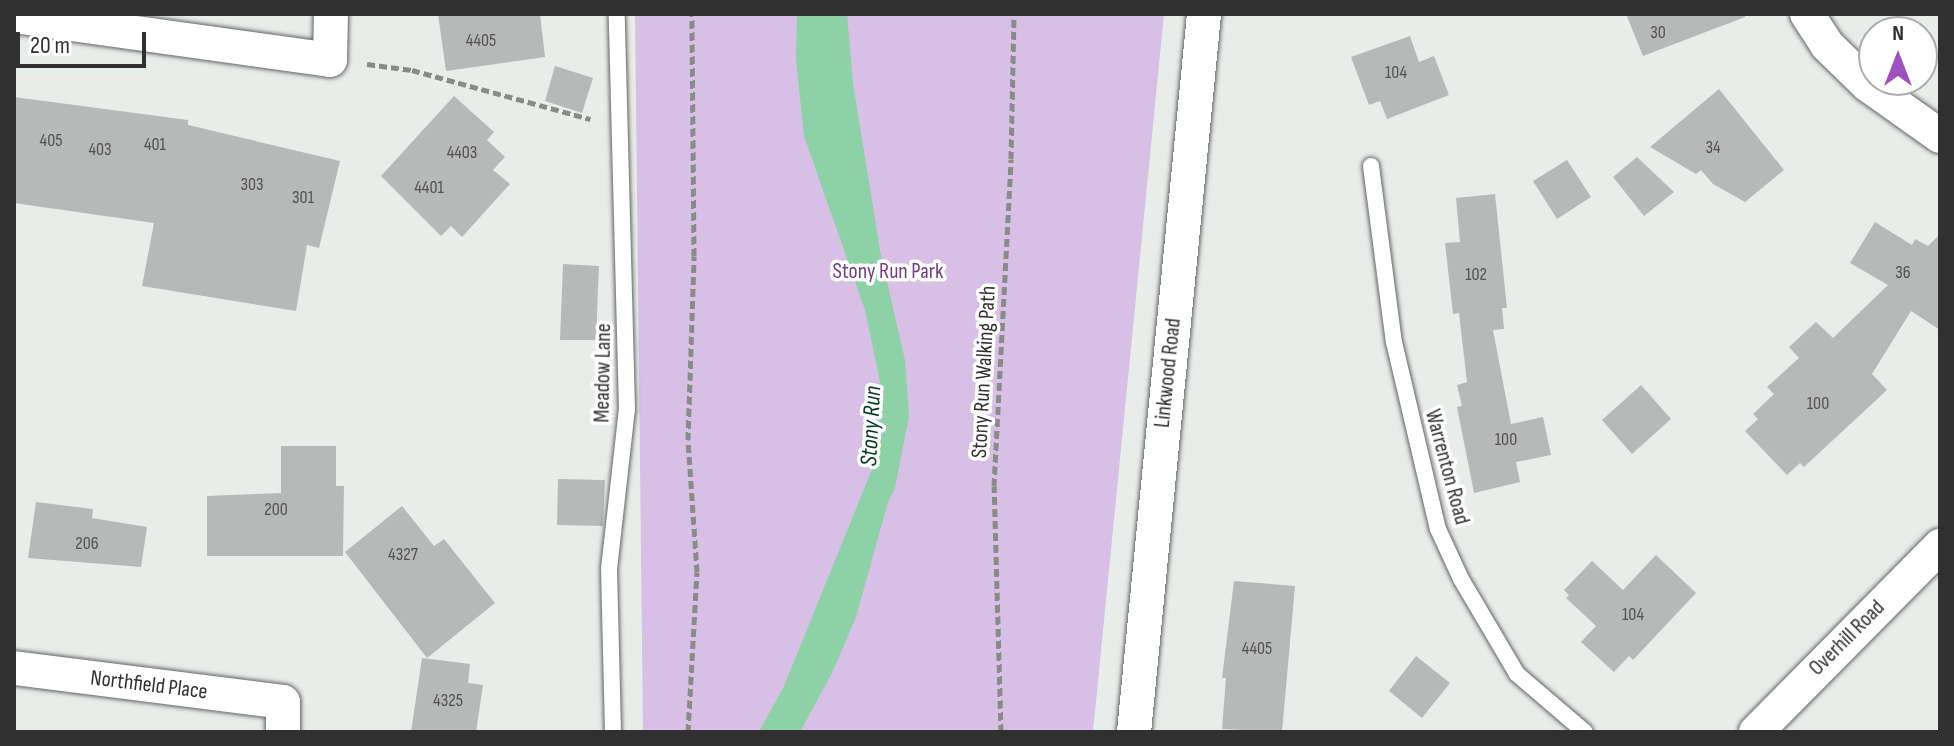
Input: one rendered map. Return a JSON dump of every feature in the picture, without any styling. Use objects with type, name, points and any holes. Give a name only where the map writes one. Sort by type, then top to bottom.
[{"type":"street","points":[[25,16],[330,60],[331,14]]},
{"type":"street","name":"Linkwood Road","points":[[1134,732],[1204,14]]},
{"type":"street","points":[[1807,14],[1827,45],[1868,85],[1940,136]]},
{"type":"street","name":"Overhill Road","points":[[1756,732],[1940,546]]},
{"type":"street","name":"Northfield Place","points":[[14,668],[283,717]]},
{"type":"lane","name":"Meadow Lane","points":[[613,732],[609,569],[627,409],[617,14]]},
{"type":"lane","name":"Warrenton Road","points":[[1371,166],[1394,342],[1438,529],[1461,579],[1517,674],[1585,732]]},
{"type":"path","points":[[688,732],[697,572],[688,440],[694,256],[692,14]]},
{"type":"path","name":"Stony Run Walking Path","points":[[1001,732],[994,486],[1011,159],[1014,14]]},
{"type":"path","points":[[330,60],[412,70],[621,127]]},
{"type":"green space","name":"Stony Run Park","points":[[635,14],[1164,14],[1093,732],[643,732]]},
{"type":"shaded area","points":[[797,14],[847,14],[853,83],[881,256],[905,360],[909,416],[895,488],[888,502],[856,617],[833,671],[800,732],[759,732],[784,686],[873,467],[880,382],[865,310],[804,136],[796,59]]},
{"type":"building","points":[[438,14],[540,14],[545,57],[446,71]]},
{"type":"building","points":[[1626,14],[1745,14],[1745,17],[1643,56]]},
{"type":"building","points":[[1410,36],[1419,62],[1434,56],[1449,95],[1387,119],[1380,101],[1369,105],[1351,57]]},
{"type":"building","points":[[555,66],[593,78],[582,113],[545,101]]},
{"type":"building","points":[[1719,89],[1784,170],[1745,202],[1713,184],[1701,170],[1696,174],[1650,147]]},
{"type":"building","points":[[454,96],[494,132],[487,140],[505,157],[493,170],[510,184],[462,237],[451,226],[441,236],[381,176]]},
{"type":"building","points":[[14,97],[188,120],[188,125],[340,161],[319,248],[307,245],[296,311],[142,286],[154,223],[14,203]]},
{"type":"building","points":[[1637,157],[1674,192],[1644,216],[1613,177]]},
{"type":"building","points":[[1567,160],[1591,197],[1557,219],[1533,181]]},
{"type":"building","points":[[1495,194],[1507,308],[1502,308],[1504,329],[1493,330],[1511,424],[1543,417],[1551,455],[1516,462],[1520,482],[1474,493],[1457,407],[1462,406],[1457,385],[1467,382],[1459,313],[1453,314],[1445,243],[1460,242],[1456,198]]},
{"type":"building","points":[[1875,222],[1912,245],[1915,239],[1928,246],[1940,234],[1940,330],[1911,311],[1872,374],[1887,390],[1804,467],[1800,463],[1787,475],[1745,431],[1758,419],[1753,414],[1774,394],[1767,387],[1799,358],[1789,347],[1816,322],[1833,338],[1888,285],[1850,263]]},
{"type":"building","points":[[563,264],[599,266],[596,340],[560,340]]},
{"type":"building","points":[[1641,385],[1671,419],[1632,454],[1602,420]]},
{"type":"building","points":[[281,446],[336,446],[336,486],[344,486],[343,556],[207,556],[207,496],[281,493]]},
{"type":"building","points":[[558,479],[605,480],[603,526],[557,525]]},
{"type":"building","points":[[36,502],[93,509],[92,518],[147,527],[141,567],[28,558]]},
{"type":"building","points":[[402,506],[434,546],[444,539],[495,603],[427,658],[345,552]]},
{"type":"building","points":[[1656,555],[1696,593],[1633,660],[1629,656],[1614,672],[1581,642],[1596,626],[1566,598],[1569,595],[1564,590],[1592,561],[1623,590]]},
{"type":"building","points":[[1234,581],[1295,586],[1282,732],[1222,729],[1226,678],[1222,678]]},
{"type":"building","points":[[1416,656],[1450,683],[1422,718],[1389,691]]},
{"type":"building","points":[[422,658],[470,664],[468,683],[483,685],[476,732],[411,732]]},
{"type":"water label","name":"Stony Run","points":[[871,426]]}]
